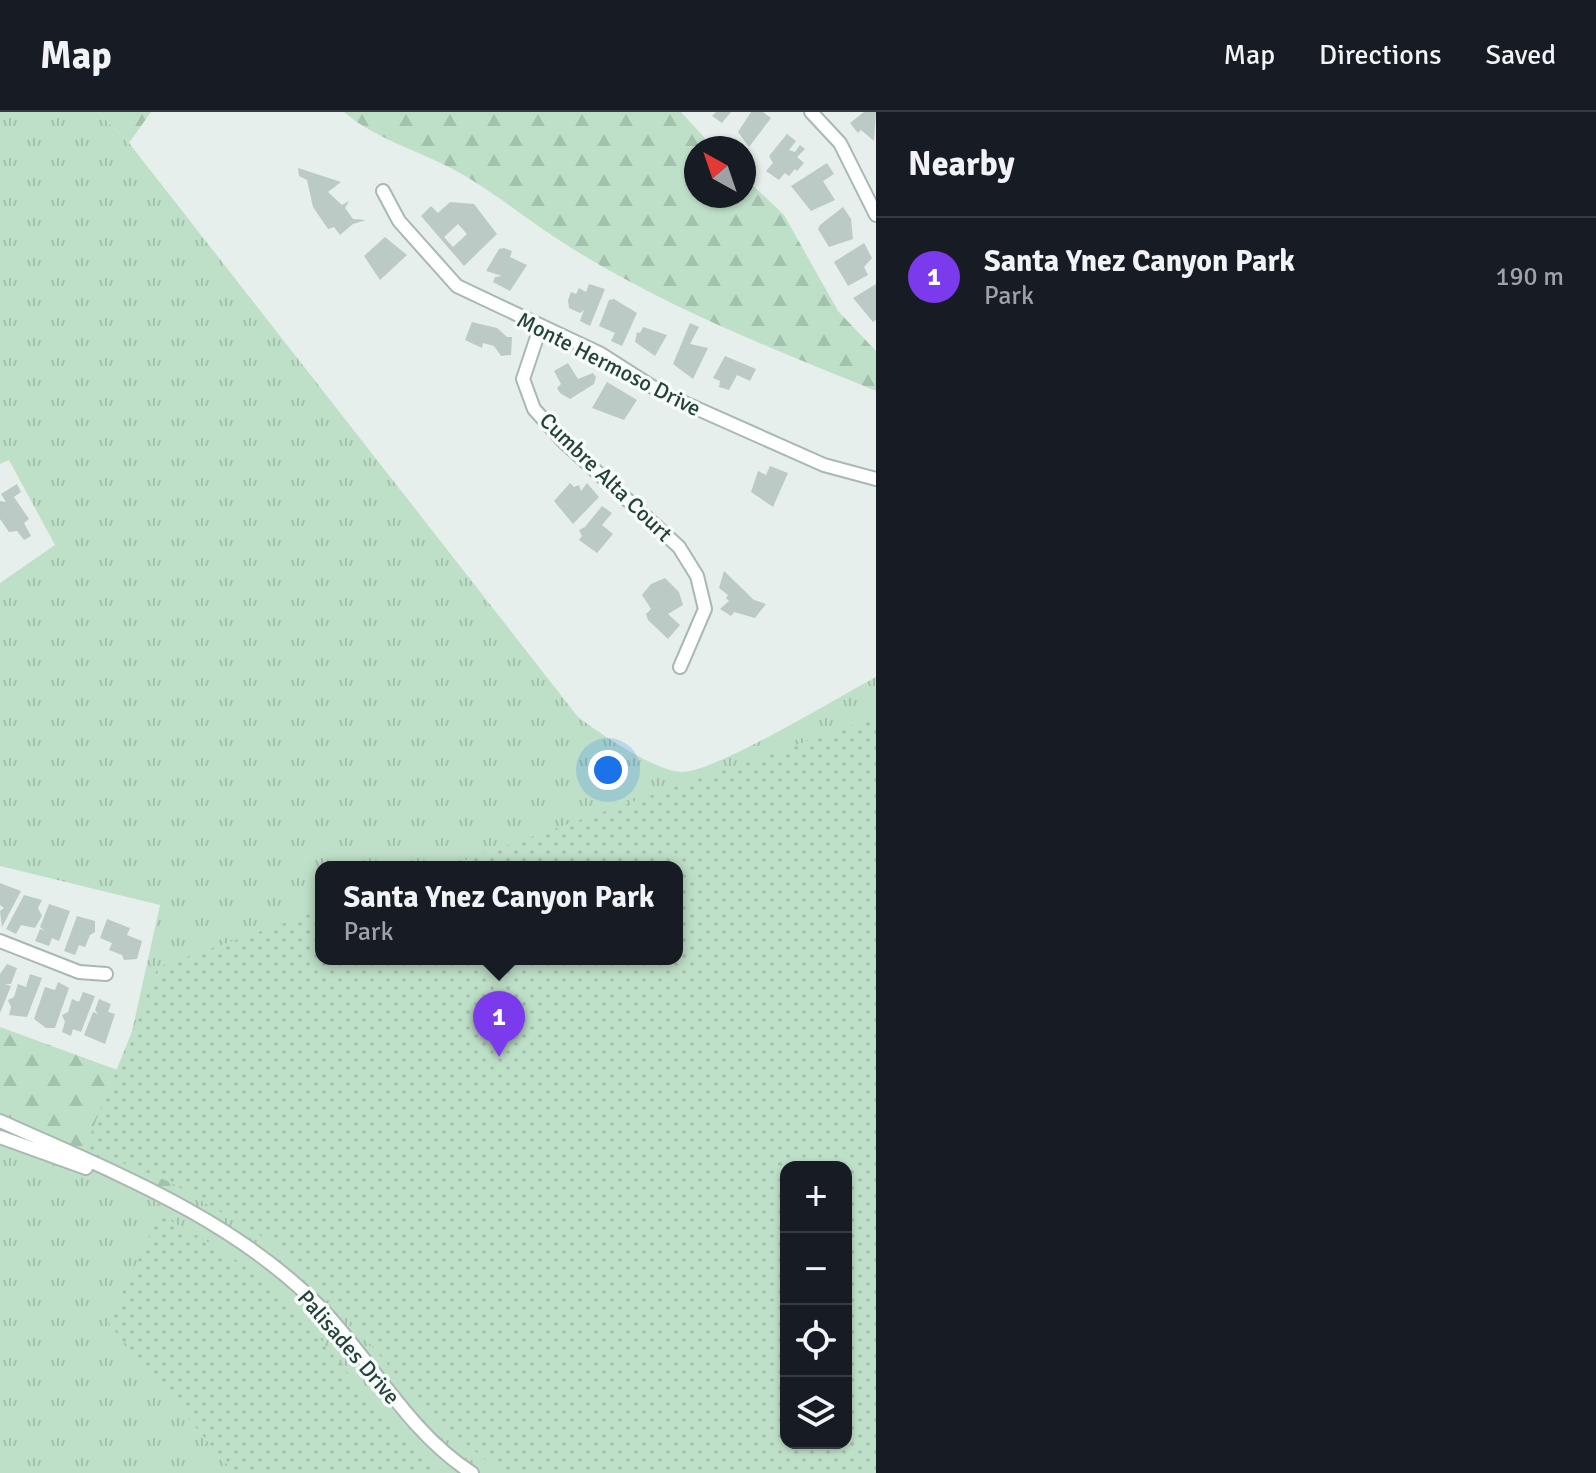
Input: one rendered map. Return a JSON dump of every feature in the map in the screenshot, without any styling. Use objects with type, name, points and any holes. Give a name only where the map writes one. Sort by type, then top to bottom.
[{"type":"street","points":[[811,112],[840,143],[876,215]]},
{"type":"street","name":"Monte Hermoso Drive","points":[[383,191],[399,221],[457,286],[540,328],[601,354],[662,393],[768,442],[824,465],[876,479]]},
{"type":"street","name":"Cumbre Alta Court","points":[[540,328],[523,379],[534,409],[574,451],[679,547],[697,576],[705,609],[680,667]]},
{"type":"street","points":[[0,941],[79,972],[106,974]]},
{"type":"street","name":"Palisades Drive","points":[[0,1121],[178,1203],[229,1233],[320,1308],[422,1431],[472,1473]]},
{"type":"street","name":"Palisades Drive","points":[[0,1137],[178,1203]]},
{"type":"green space","points":[[0,112],[98,112],[129,143],[578,717],[613,741],[669,770],[681,772],[697,769],[747,748],[876,677],[876,1473],[0,1473],[0,1124],[123,1072],[160,905],[0,866],[0,583],[55,545],[9,460],[0,464]]},
{"type":"green space","points":[[98,112],[151,112],[129,143]]},
{"type":"green space","points":[[344,112],[681,112],[703,136],[684,136],[684,208],[756,208],[756,188],[784,215],[838,311],[876,351],[876,391],[722,326],[646,290],[573,249],[467,177]]},
{"type":"green space","points":[[876,717],[876,1473],[502,1473],[430,1415],[326,1292],[264,1238],[170,1182],[85,1148],[158,967],[315,912],[315,965],[683,965],[683,861],[462,861]]},
{"type":"green space","points":[[0,1027],[123,1072],[178,1203],[0,1121]]},
{"type":"green space","points":[[159,1215],[234,1258],[284,1298],[403,1438],[443,1473],[234,1473],[108,1323]]},
{"type":"building","points":[[716,112],[731,112],[722,123],[712,116]]},
{"type":"building","points":[[751,112],[763,112],[771,118],[756,138],[741,136],[738,132]]},
{"type":"building","points":[[864,112],[876,112],[874,141],[861,130],[858,133],[850,123]]},
{"type":"building","points":[[787,134],[796,141],[789,150],[795,152],[800,145],[805,149],[797,157],[804,163],[797,171],[795,169],[789,176],[785,173],[779,180],[766,171],[773,163],[769,156]]},
{"type":"building","points":[[827,163],[834,174],[823,181],[835,200],[811,211],[791,186]]},
{"type":"building","points":[[298,168],[341,182],[328,192],[342,205],[349,201],[345,208],[353,219],[366,220],[353,224],[340,235],[334,227],[328,229],[313,207],[307,180],[299,176]]},
{"type":"building","points":[[450,202],[474,204],[497,234],[464,266],[421,216],[431,206],[438,213]],"holes":[[[458,224],[467,234],[453,247],[444,237]]]},
{"type":"building","points":[[843,207],[851,219],[853,239],[829,247],[818,229]]},
{"type":"building","points":[[385,237],[407,255],[380,280],[364,256]]},
{"type":"building","points":[[864,243],[872,258],[864,267],[868,275],[848,286],[834,262]]},
{"type":"building","points":[[499,249],[512,251],[510,257],[527,265],[510,291],[493,282],[495,277],[502,276],[486,271]]},
{"type":"building","points":[[589,284],[605,289],[590,326],[580,321],[584,310],[580,313],[569,308],[568,300],[571,292],[576,294],[579,288],[586,292]]},
{"type":"building","points":[[876,284],[876,320],[873,322],[853,298]]},
{"type":"building","points":[[614,299],[637,313],[622,346],[611,341],[615,333],[599,326],[609,300]]},
{"type":"building","points":[[472,322],[497,328],[507,337],[512,337],[511,355],[501,356],[494,346],[483,343],[482,348],[465,340]]},
{"type":"building","points":[[690,323],[699,327],[690,344],[708,348],[693,379],[673,364]]},
{"type":"building","points":[[643,327],[667,335],[655,356],[635,342],[637,332],[640,333]]},
{"type":"building","points":[[725,356],[756,369],[750,381],[737,375],[729,390],[719,387],[720,381],[713,378]]},
{"type":"building","points":[[568,363],[578,379],[593,373],[596,377],[594,384],[570,399],[557,388],[561,384],[554,371]]},
{"type":"building","points":[[607,382],[637,400],[624,420],[592,408]]},
{"type":"building","points":[[770,466],[788,473],[773,507],[751,492],[758,471],[766,475]]},
{"type":"building","points":[[570,483],[574,487],[579,485],[581,491],[587,483],[599,497],[573,524],[554,501]]},
{"type":"building","points":[[17,484],[21,492],[14,497],[29,519],[24,523],[31,536],[24,540],[17,531],[9,532],[0,519],[0,501],[6,502],[1,494]]},
{"type":"building","points":[[602,506],[612,513],[602,525],[613,534],[597,553],[579,540],[582,536],[579,530]]},
{"type":"building","points":[[724,571],[754,600],[766,604],[755,618],[734,612],[731,616],[720,609],[729,601],[726,598],[728,595],[719,588]]},
{"type":"building","points":[[665,578],[679,592],[683,605],[668,614],[680,625],[668,639],[648,620],[646,614],[651,609],[642,595],[651,584]]},
{"type":"building","points":[[0,883],[21,891],[2,927],[0,911],[4,908],[0,905]]},
{"type":"building","points":[[24,895],[42,900],[38,908],[42,916],[35,928],[21,925],[16,934],[6,929]]},
{"type":"building","points":[[49,904],[70,911],[59,941],[52,938],[49,946],[35,941],[40,929],[45,931],[40,927]]},
{"type":"building","points":[[77,916],[95,921],[95,932],[90,935],[85,947],[79,945],[75,955],[64,951]]},
{"type":"building","points":[[107,919],[130,928],[127,935],[142,941],[137,959],[124,960],[122,955],[109,950],[112,943],[100,938]]},
{"type":"building","points":[[7,964],[17,968],[11,984],[5,984],[11,986],[0,1013],[0,974]]},
{"type":"building","points":[[30,974],[42,978],[27,1017],[9,1015],[11,1007],[8,1000],[14,997],[18,984],[26,987]]},
{"type":"building","points":[[58,982],[69,988],[55,1028],[46,1028],[34,1019],[45,987],[55,990]]},
{"type":"building","points":[[83,992],[95,996],[81,1032],[73,1029],[71,1036],[62,1032],[65,1022],[62,1015],[68,1012],[72,999],[79,1002]]},
{"type":"building","points":[[99,999],[111,1004],[108,1012],[115,1014],[105,1044],[84,1035],[93,1012],[98,1014],[95,1010]]},
{"type":"place","name":"Santa Ynez Canyon Park","points":[[499,1057]]}]
